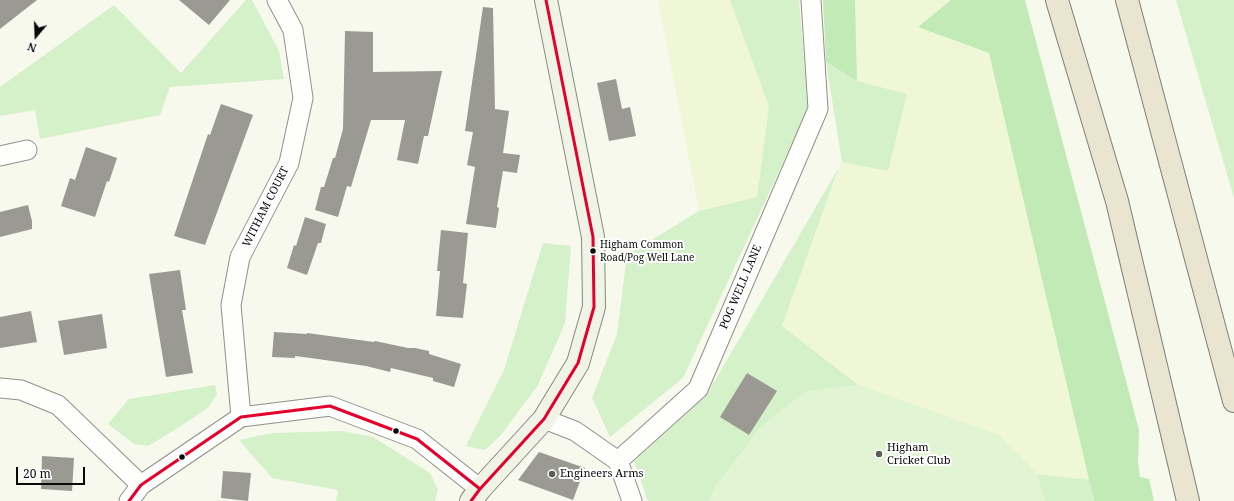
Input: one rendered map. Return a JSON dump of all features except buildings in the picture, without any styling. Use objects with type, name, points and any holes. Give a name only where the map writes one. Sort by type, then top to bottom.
[{"type":"highway","points":[[1057,0],[1117,201],[1188,501]]},
{"type":"highway","points":[[1127,0],[1234,401]]},
{"type":"street","name":"WITHAM COURT","points":[[242,417],[231,305],[240,257],[289,163],[303,98],[293,30],[277,0]]},
{"type":"street","points":[[130,501],[141,485],[242,417],[330,406],[417,440],[476,495],[544,419],[578,363],[594,307],[593,237],[546,0]]},
{"type":"street","name":"POG WELL LANE","points":[[618,461],[698,389],[818,109],[811,0]]},
{"type":"street","points":[[0,156],[27,150]]},
{"type":"street","points":[[0,388],[21,390],[58,405],[141,485]]},
{"type":"street","points":[[544,419],[575,431],[618,461],[632,501]]},
{"type":"green space","points":[[246,0],[252,0],[279,51],[284,79],[170,87],[160,115],[40,139],[35,110],[0,116],[0,87],[114,5],[181,73]]},
{"type":"green space","points":[[658,0],[730,0],[769,107],[757,197],[699,211]]},
{"type":"green space","points":[[730,0],[799,0],[808,109],[683,378],[610,437],[592,398],[617,334],[627,255],[699,211],[757,197],[769,107]]},
{"type":"green space","points":[[823,0],[855,0],[857,81],[826,62]]},
{"type":"green space","points":[[855,0],[951,0],[918,27],[989,53],[1089,480],[1037,474],[999,435],[857,385],[782,326],[842,162],[907,94],[857,81]]},
{"type":"green space","points":[[951,0],[1025,0],[1139,430],[1138,461],[1140,477],[1149,479],[1154,501],[1094,501],[989,53],[918,27]]},
{"type":"green space","points":[[1176,0],[1234,0],[1234,198]]},
{"type":"green space","points":[[826,62],[857,81],[907,94],[888,171],[842,162]]},
{"type":"green space","points":[[839,167],[782,326],[858,385],[999,435],[1037,474],[1089,480],[1094,501],[648,501],[634,461],[706,396]]},
{"type":"green space","points":[[543,243],[571,246],[565,323],[538,385],[501,435],[485,450],[466,446],[504,370]]},
{"type":"green space","points":[[215,385],[217,394],[208,408],[148,446],[134,444],[108,424],[129,399]]},
{"type":"green space","name":"Higham Cricket Club","points":[[857,385],[999,435],[1037,474],[1045,501],[709,501],[716,485],[761,426],[806,391]]},
{"type":"green space","points":[[342,431],[373,437],[430,473],[438,490],[435,501],[336,501],[338,490],[272,478],[239,440],[272,433]]},
{"type":"transit line","points":[[471,501],[480,489],[544,419],[578,363],[594,307],[593,237],[546,0]]},
{"type":"transit line","points":[[129,501],[141,485],[241,417],[330,406],[417,439],[480,489]]},
{"type":"place","name":"Higham Common Road/Pog Well Lane","points":[[593,251]]},
{"type":"place","name":"Higham Cricket Club","points":[[879,454]]},
{"type":"place","name":"Engineers Arms","points":[[552,474]]}]
